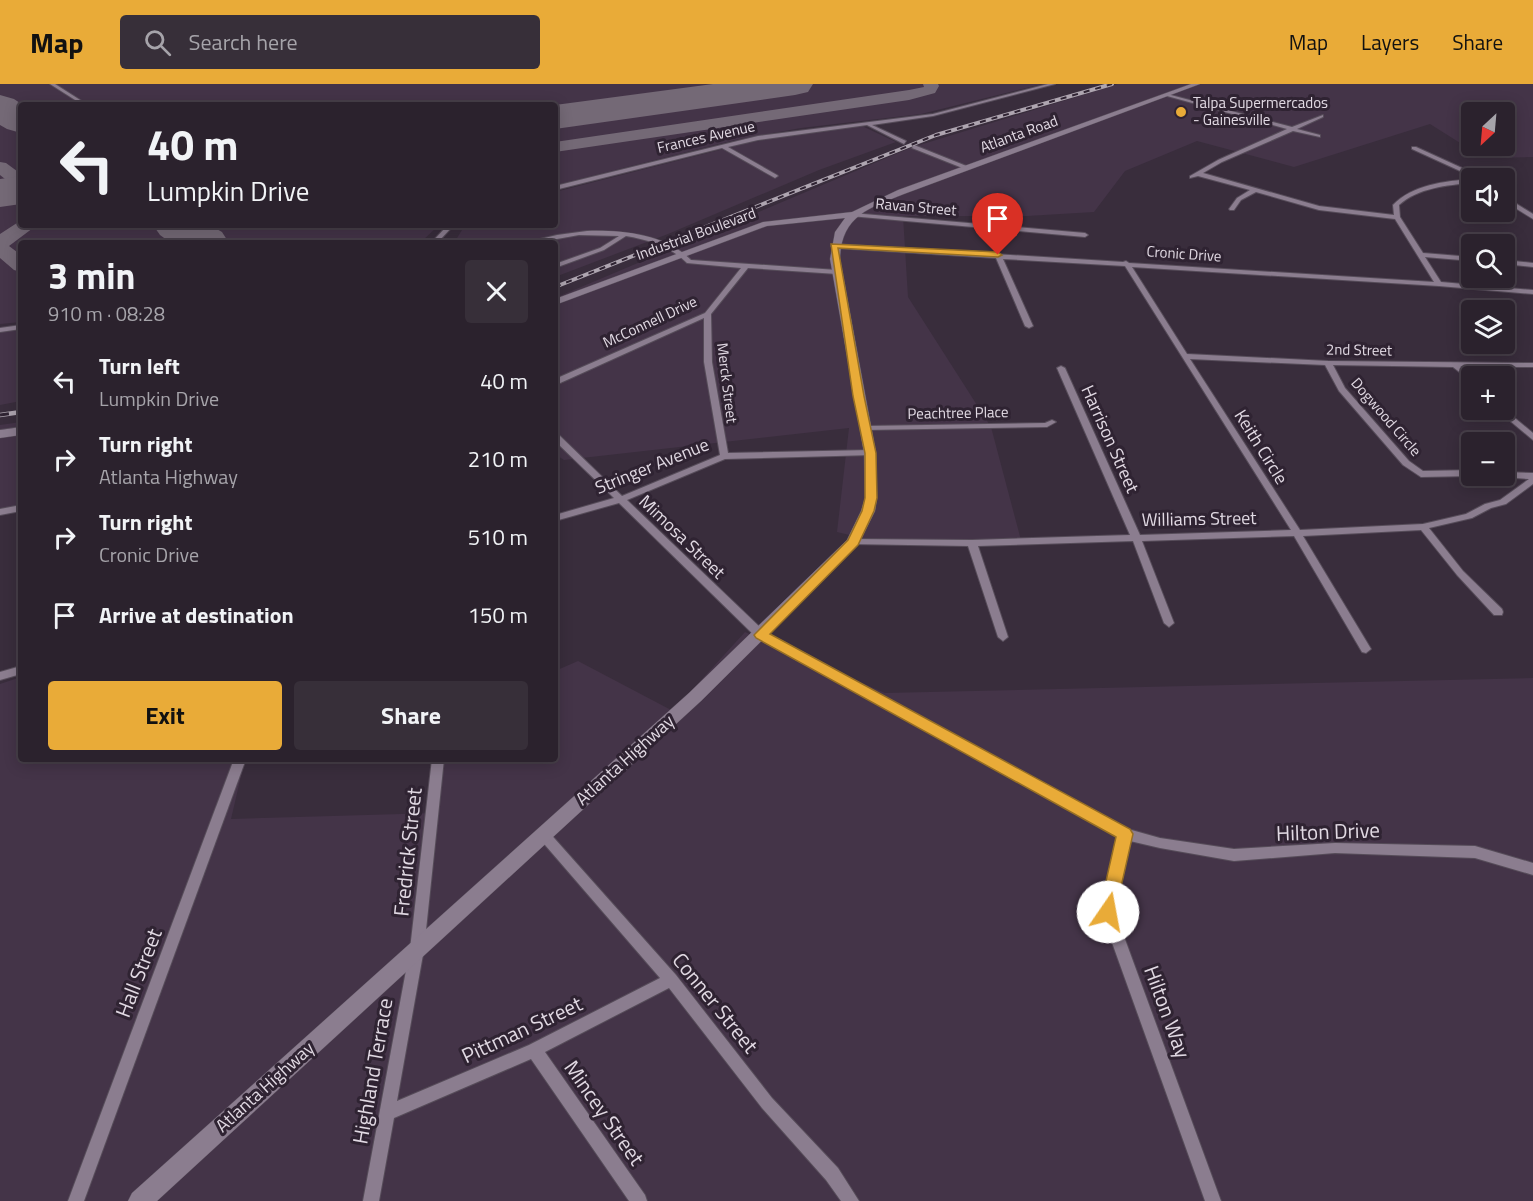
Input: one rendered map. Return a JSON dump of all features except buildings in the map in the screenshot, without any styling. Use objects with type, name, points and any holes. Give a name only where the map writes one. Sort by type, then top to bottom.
[{"type":"main road","name":"Atlanta Road","points":[[852,215],[901,192],[1197,84]]},
{"type":"main road","points":[[834,246],[837,236],[852,215]]},
{"type":"main road","name":"Industrial Boulevard","points":[[558,301],[766,224],[852,215]]},
{"type":"main road","name":"Atlanta Highway","points":[[140,1201],[761,635],[853,542],[868,511],[871,498],[870,453],[834,246]]},
{"type":"main road","points":[[0,434],[18,431]]},
{"type":"street","points":[[52,84],[81,102]]},
{"type":"street","name":"Frances Avenue","points":[[558,187],[722,146],[789,133],[933,115],[1053,84]]},
{"type":"street","points":[[1169,95],[1318,136]]},
{"type":"street","points":[[1192,177],[1220,160],[1321,116]]},
{"type":"street","points":[[866,124],[904,142]]},
{"type":"street","points":[[722,146],[775,176]]},
{"type":"street","points":[[914,147],[967,168]]},
{"type":"street","points":[[1414,148],[1461,170]]},
{"type":"street","points":[[1199,174],[1318,208],[1397,217]]},
{"type":"street","points":[[1439,284],[1397,217],[1396,205],[1407,196],[1441,184],[1461,182]]},
{"type":"street","points":[[1232,209],[1239,199],[1256,190]]},
{"type":"street","points":[[1515,205],[1533,217]]},
{"type":"street","name":"Ravan Street","points":[[852,215],[1085,235]]},
{"type":"street","points":[[438,240],[448,228]]},
{"type":"street","points":[[544,240],[587,233],[624,235],[661,243],[683,254],[688,261],[837,272]]},
{"type":"street","points":[[558,265],[602,249],[624,235]]},
{"type":"street","name":"Cronic Drive","points":[[834,246],[1126,263],[1533,292]]},
{"type":"street","points":[[998,255],[1029,326]]},
{"type":"street","points":[[1422,255],[1461,258]]},
{"type":"street","name":"Keith Circle","points":[[1126,263],[1297,533],[1366,649]]},
{"type":"street","points":[[1515,263],[1533,264]]},
{"type":"street","name":"McConnell Drive","points":[[558,381],[707,314],[746,266]]},
{"type":"street","name":"Merck Street","points":[[707,314],[708,362],[724,456]]},
{"type":"street","points":[[0,330],[18,327]]},
{"type":"street","name":"2nd Street","points":[[1184,356],[1328,363],[1533,365]]},
{"type":"street","name":"Dogwood Circle","points":[[1328,363],[1342,389],[1406,463],[1422,474],[1461,473]]},
{"type":"street","points":[[1455,364],[1461,370]]},
{"type":"street","name":"Harrison Street","points":[[1061,368],[1136,537],[1169,623]]},
{"type":"street","points":[[1513,420],[1533,437]]},
{"type":"street","name":"Peachtree Place","points":[[865,428],[1047,425],[1052,422]]},
{"type":"street","name":"Mimosa Street","points":[[558,443],[761,635],[1125,834]]},
{"type":"street","name":"Stringer Avenue","points":[[558,517],[620,500],[724,456],[870,453]]},
{"type":"street","points":[[1515,476],[1533,478]]},
{"type":"street","name":"Williams Street","points":[[853,542],[972,543],[1297,533],[1423,526],[1469,516],[1503,502],[1533,478]]},
{"type":"street","points":[[0,512],[18,509]]},
{"type":"street","points":[[1423,526],[1460,573],[1498,612]]},
{"type":"street","points":[[972,543],[1003,637]]},
{"type":"street","points":[[0,676],[18,671]]},
{"type":"street","name":"Hall Street","points":[[76,1201],[239,762]]},
{"type":"street","name":"Fredrick Street","points":[[417,949],[438,762]]},
{"type":"street","name":"Conner Street","points":[[543,834],[671,980],[767,1103],[832,1174],[851,1201]]},
{"type":"street","name":"Hilton Drive","points":[[1125,834],[1160,843],[1234,855],[1335,848],[1475,852],[1533,869]]},
{"type":"street","name":"Hilton Way","points":[[1125,834],[1108,912],[1214,1201]]},
{"type":"street","name":"Highland Terrace","points":[[370,1201],[417,949]]},
{"type":"street","name":"Pittman Street","points":[[388,1113],[534,1050],[671,980]]},
{"type":"street","name":"Mincey Street","points":[[534,1050],[639,1201]]},
{"type":"shaded area","points":[[0,84],[1042,84],[921,114],[801,128],[735,140],[558,184],[558,102],[18,102],[18,228],[436,228],[423,240],[18,240],[18,322],[0,324]]},
{"type":"shaded area","points":[[1118,84],[1533,84],[1533,157],[1484,158],[1481,156],[1515,156],[1515,102],[1461,102],[1461,144],[1430,124],[1294,167],[1197,141],[1125,171],[1094,212],[1027,216],[903,216],[908,297],[991,427],[1022,544],[879,542],[837,532],[849,428],[564,460],[558,456],[558,297],[910,148]]},
{"type":"shaded area","points":[[862,126],[896,142],[819,170],[668,234],[558,276],[558,240],[456,240],[463,228],[558,228],[558,191],[743,144],[801,133]]},
{"type":"shaded area","points":[[18,330],[18,402],[0,405],[0,332]]},
{"type":"shaded area","points":[[18,422],[18,508],[0,511],[0,425]]},
{"type":"shaded area","points":[[745,632],[885,693],[1533,678],[1533,1201],[0,1201],[0,684],[18,678],[18,762],[244,762],[231,819],[436,813],[442,762],[558,762],[558,670],[578,661],[673,711]]},
{"type":"taxiway","points":[[558,147],[909,95],[930,90],[932,86],[930,84]]},
{"type":"taxiway","points":[[0,167],[18,181]]},
{"type":"taxiway","points":[[0,243],[22,228]]},
{"type":"taxiway","points":[[0,248],[18,263]]},
{"type":"runway","points":[[558,117],[795,84]]},
{"type":"runway","points":[[0,107],[18,119]]},
{"type":"runway","points":[[0,193],[18,190]]},
{"type":"runway","points":[[182,228],[200,240]]},
{"type":"railway","points":[[558,286],[936,135],[1112,84]]},
{"type":"railway","points":[[0,415],[18,412]]},
{"type":"place","name":"Talpa Supermercados - Gainesville","points":[[1181,112]]},
{"type":"route","points":[[998,255],[834,246],[858,396],[870,453],[871,498],[868,511],[853,542],[761,635],[1125,834],[1108,912]]}]
